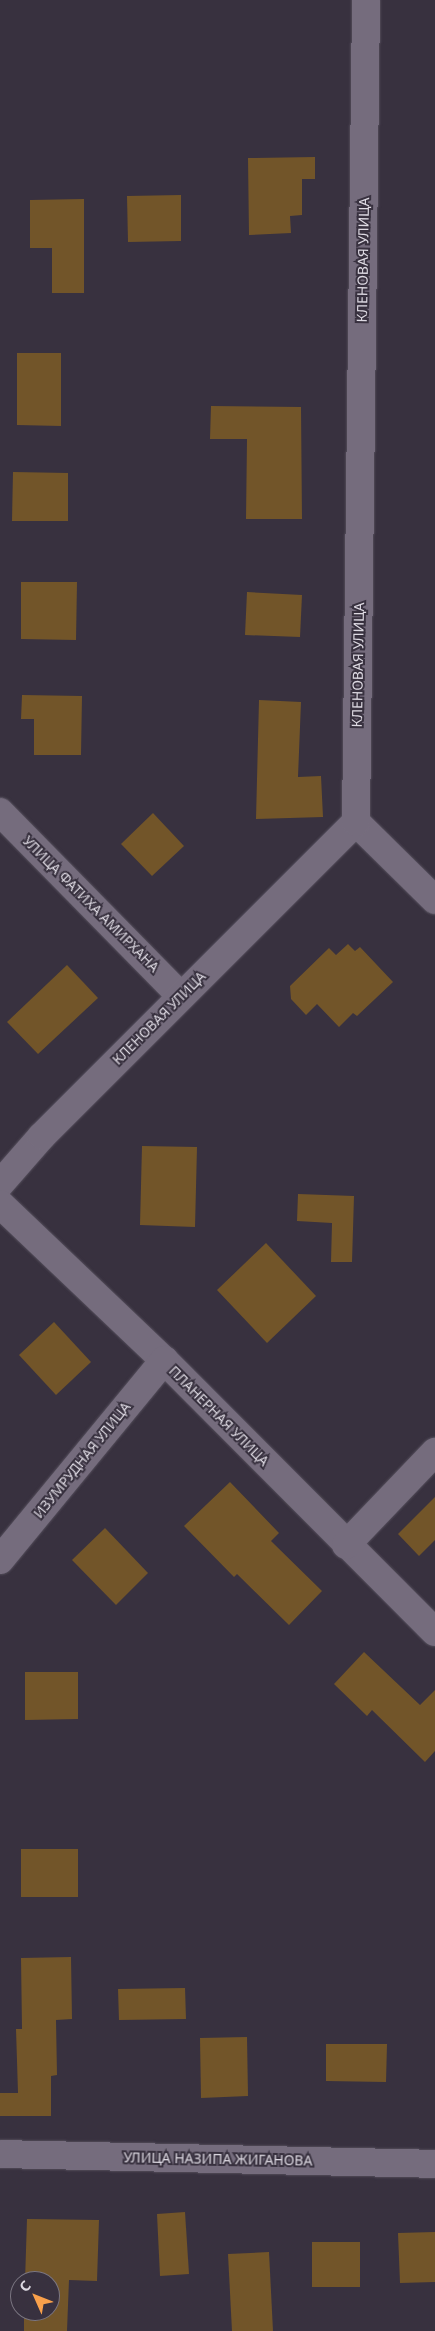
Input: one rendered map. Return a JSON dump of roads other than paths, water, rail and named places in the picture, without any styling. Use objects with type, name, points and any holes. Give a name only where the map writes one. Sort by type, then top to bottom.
[{"type":"street","name":"КЛЕНОВАЯ УЛИЦА","points":[[0,1184],[42,1136],[356,822],[366,0]]},
{"type":"street","name":"УЛИЦА ФАТИХА АМИРХАНА","points":[[0,812],[181,996]]},
{"type":"street","points":[[356,822],[435,900]]},
{"type":"street","name":"ПЛАНЕРНАЯ УЛИЦА","points":[[0,1204],[164,1360],[346,1545],[435,1632]]},
{"type":"street","name":"ИЗУМРУДНАЯ УЛИЦА","points":[[0,1560],[164,1360]]},
{"type":"street","points":[[346,1545],[435,1452]]},
{"type":"street","name":"УЛИЦА НАЗИПА ЖИГАНОВА","points":[[0,2154],[435,2164]]}]
